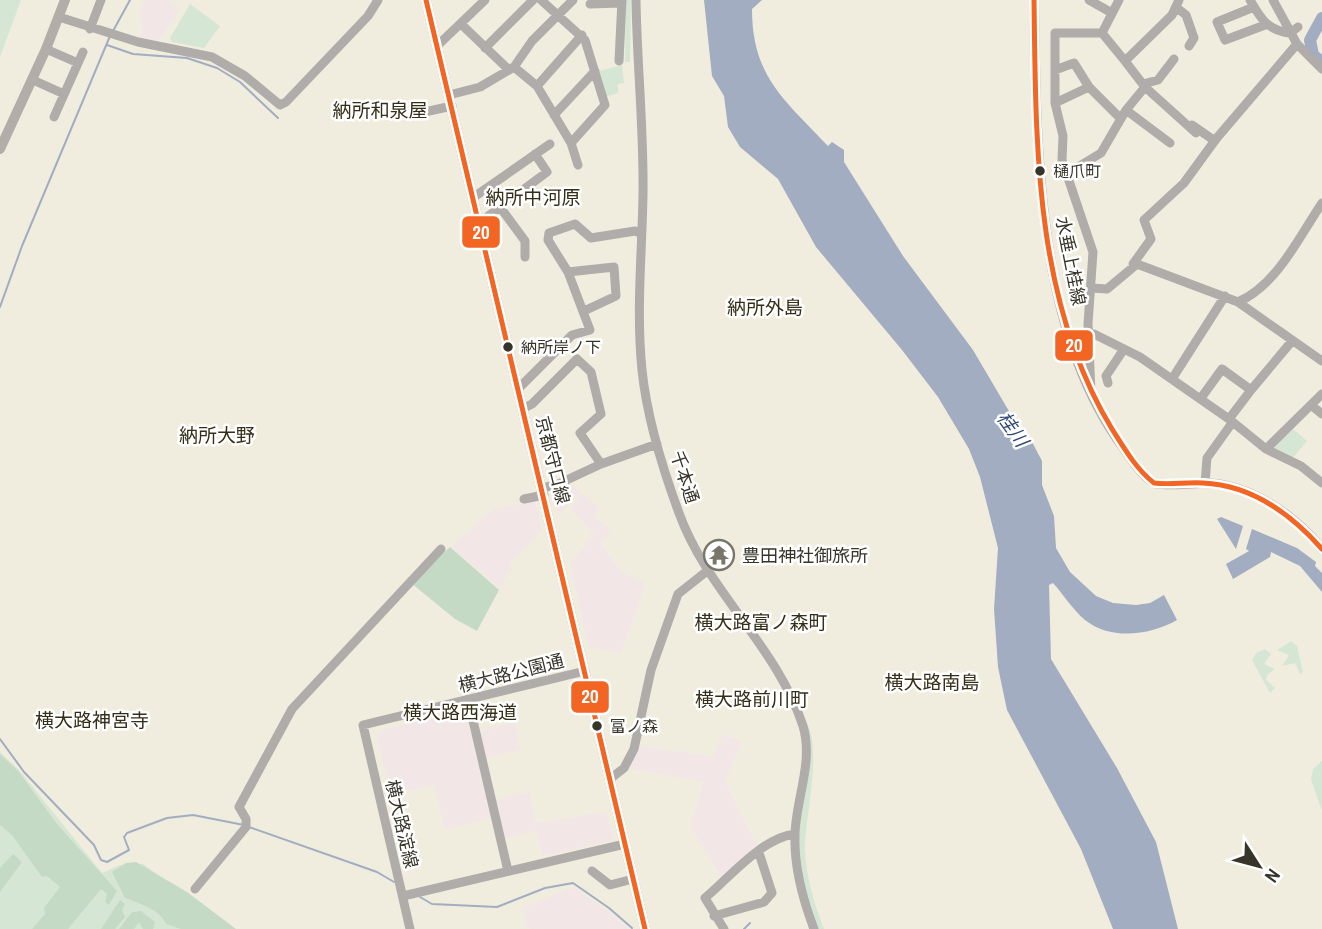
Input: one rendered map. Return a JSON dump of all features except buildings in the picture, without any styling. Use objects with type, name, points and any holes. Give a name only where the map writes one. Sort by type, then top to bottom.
[{"type":"main road","points":[[0,149],[33,80],[65,0]]},
{"type":"main road","name":"京都守口線","points":[[426,0],[645,929]]},
{"type":"main road","name":"水垂上桂線","points":[[1034,0],[1034,112],[1042,204],[1064,316],[1091,395],[1112,432],[1149,480],[1162,484],[1205,483],[1229,487],[1275,506],[1322,550]]},
{"type":"street","points":[[90,29],[101,0]]},
{"type":"street","points":[[59,18],[90,29],[212,57],[245,76],[280,105],[286,102],[368,16],[378,0]]},
{"type":"street","points":[[437,46],[485,0]]},
{"type":"street","points":[[485,48],[533,0]]},
{"type":"street","points":[[541,0],[556,16],[582,35],[605,105],[571,143]]},
{"type":"street","points":[[420,113],[480,87],[512,68],[532,41],[573,0]]},
{"type":"street","name":"千本通","points":[[636,0],[642,150],[642,370],[657,444],[679,513],[707,571],[755,634],[803,728],[806,758],[794,834],[800,884],[814,929]]},
{"type":"street","points":[[1089,0],[1112,13]]},
{"type":"street","points":[[1102,33],[1119,0]]},
{"type":"street","points":[[1273,0],[1294,30],[1297,44],[1322,69]]},
{"type":"street","points":[[590,4],[621,2],[620,61]]},
{"type":"street","points":[[1265,24],[1225,40],[1217,22],[1252,3],[1265,24],[1275,31],[1294,30]]},
{"type":"street","points":[[1125,61],[1178,4],[1186,15],[1194,38],[1189,46]]},
{"type":"street","points":[[461,24],[485,48],[537,86],[571,143],[579,165]]},
{"type":"street","points":[[1091,395],[1088,335],[1092,288],[1091,244],[1062,160],[1063,136],[1055,103],[1055,33],[1102,33]]},
{"type":"street","points":[[1102,33],[1144,85],[1196,133]]},
{"type":"street","points":[[537,86],[582,35]]},
{"type":"street","points":[[1092,288],[1107,289],[1133,264],[1151,239],[1144,220],[1184,183],[1215,141],[1297,44]]},
{"type":"street","points":[[46,49],[78,63]]},
{"type":"street","points":[[54,117],[83,52]]},
{"type":"street","points":[[1068,173],[1101,153],[1123,114],[1144,85],[1158,80],[1174,59]]},
{"type":"street","points":[[1055,70],[1074,63],[1089,87],[1123,114],[1170,143]]},
{"type":"street","points":[[554,115],[595,71]]},
{"type":"street","points":[[33,80],[64,94]]},
{"type":"street","points":[[1055,103],[1089,87]]},
{"type":"street","points":[[1168,109],[1174,110],[1215,141]]},
{"type":"street","points":[[474,197],[550,144]]},
{"type":"street","points":[[479,223],[547,172],[535,154]]},
{"type":"street","points":[[1238,302],[1253,295],[1268,281],[1322,203]]},
{"type":"street","points":[[500,207],[525,241],[525,257]]},
{"type":"street","points":[[518,388],[572,335],[590,330],[568,272],[548,240],[549,233],[575,224],[591,238],[635,231],[640,233]]},
{"type":"street","points":[[1133,264],[1238,302],[1322,361]]},
{"type":"street","points":[[568,272],[614,267],[616,296],[584,311]]},
{"type":"street","points":[[1172,379],[1225,296]]},
{"type":"street","points":[[1088,335],[1094,334],[1124,349],[1172,379],[1201,398],[1265,449],[1293,461],[1322,483]]},
{"type":"street","points":[[1205,483],[1207,458],[1251,390],[1292,341]]},
{"type":"street","points":[[1108,383],[1106,376],[1124,349]]},
{"type":"street","points":[[522,409],[532,404],[577,359],[591,372],[601,414],[580,433],[601,464]]},
{"type":"street","points":[[1201,398],[1222,369],[1251,390]]},
{"type":"street","points":[[1265,449],[1322,394]]},
{"type":"street","points":[[1311,405],[1322,414]]},
{"type":"street","points":[[524,499],[601,464],[657,444]]},
{"type":"street","points":[[195,889],[246,826],[239,807],[292,709],[442,549]]},
{"type":"street","points":[[610,779],[624,768],[634,749],[650,670],[678,594],[707,571]]},
{"type":"street","name":"横大路公園通","points":[[363,725],[585,671]]},
{"type":"street","points":[[468,699],[508,871]]},
{"type":"street","name":"横大路淀線","points":[[363,725],[410,929]]},
{"type":"street","points":[[724,929],[705,898],[759,853],[785,835],[794,834]]},
{"type":"street","points":[[403,896],[625,844]]},
{"type":"street","points":[[715,916],[764,902],[772,893],[759,853]]},
{"type":"street","points":[[592,871],[610,885],[633,879]]},
{"type":"shaded area","points":[[145,0],[168,0],[180,9],[157,43],[138,39],[144,30],[139,14]]},
{"type":"shaded area","points":[[573,485],[580,492],[558,516],[553,493]]},
{"type":"shaded area","points":[[581,493],[599,508],[594,515],[611,531],[600,543],[620,571],[646,583],[621,653],[589,647],[570,564],[594,534],[570,508]]},
{"type":"shaded area","points":[[535,501],[542,531],[509,564],[512,567],[500,589],[451,547],[493,509]]},
{"type":"shaded area","points":[[466,712],[491,818],[445,830],[434,785],[391,795],[377,737],[382,729]]},
{"type":"shaded area","points":[[515,722],[520,750],[486,758],[480,731]]},
{"type":"shaded area","points":[[723,734],[742,742],[725,781],[759,850],[722,879],[691,826],[703,782],[628,768],[636,746],[713,756]]},
{"type":"shaded area","points":[[529,792],[536,823],[606,812],[614,840],[543,856],[536,831],[505,838],[496,800]]},
{"type":"shaded area","points":[[573,887],[629,929],[529,929],[522,908]]},
{"type":"green space","points":[[0,0],[21,0],[0,57]]},
{"type":"green space","points":[[626,0],[631,0],[630,62],[625,62]]},
{"type":"green space","points":[[190,4],[220,26],[204,48],[172,42],[170,38]]},
{"type":"green space","points":[[622,65],[624,83],[618,84],[618,93],[605,97],[599,71]]},
{"type":"green space","points":[[1293,429],[1307,441],[1292,459],[1275,451],[1274,446]]},
{"type":"green space","points":[[450,547],[499,590],[477,631],[455,619],[411,583]]},
{"type":"green space","points":[[1291,641],[1297,646],[1303,672],[1300,674],[1295,663],[1282,666],[1289,655],[1277,650]]},
{"type":"green space","points":[[1265,649],[1271,654],[1264,664],[1275,669],[1267,675],[1266,680],[1275,688],[1270,693],[1252,660],[1256,653]]},
{"type":"green space","points":[[802,718],[809,728],[813,760],[806,860],[811,890],[824,929],[817,929],[797,856],[807,759]]},
{"type":"green space","points":[[0,752],[19,770],[102,873],[120,865],[143,864],[233,929],[0,929]]},
{"type":"green space","points":[[0,754],[19,772],[57,824],[117,891],[109,905],[105,902],[107,894],[101,889],[68,929],[32,929],[45,914],[44,908],[60,887],[47,876],[42,877],[12,835],[0,825]]},
{"type":"green space","points":[[1322,761],[1322,811],[1311,779],[1313,769]]},
{"type":"green space","points":[[13,854],[22,862],[0,892],[0,868]]},
{"type":"green space","points":[[136,862],[187,892],[236,929],[181,929],[166,924],[159,914],[125,898],[112,872],[126,863]]},
{"type":"green space","points":[[120,900],[125,904],[122,910],[125,917],[115,929],[101,929]]},
{"type":"green space","points":[[141,911],[155,922],[153,929],[143,929],[139,922],[134,929],[119,929],[132,912]]},
{"type":"water","name":"桂川","points":[[704,0],[762,0],[752,9],[758,53],[765,70],[785,100],[828,146],[832,142],[844,150],[844,162],[903,256],[973,350],[1020,430],[1031,440],[1042,461],[1042,485],[1054,516],[1056,548],[1070,572],[1096,596],[1113,603],[1150,603],[1164,595],[1177,620],[1143,632],[1107,631],[1085,620],[1053,583],[1049,585],[1051,659],[1117,768],[1156,842],[1178,929],[1113,929],[1081,849],[1007,710],[998,667],[994,609],[998,548],[980,477],[969,449],[938,397],[816,247],[778,179],[740,147],[728,127],[724,96],[712,76]]},
{"type":"water","points":[[1221,517],[1243,526],[1236,549],[1217,519]]},
{"type":"water","points":[[1252,529],[1297,548],[1316,562],[1315,566],[1322,573],[1322,592],[1300,566],[1271,552],[1270,557],[1233,579],[1226,564],[1249,551],[1246,549]]},
{"type":"waterway","points":[[113,31],[130,0]]},
{"type":"waterway","points":[[1322,18],[1310,40],[1313,55],[1322,62]]},
{"type":"waterway","points":[[0,307],[22,246],[110,36]]},
{"type":"waterway","points":[[107,45],[133,54],[187,58],[217,68],[240,82],[278,118]]},
{"type":"waterway","points":[[0,739],[24,772],[94,845],[101,860],[107,862],[129,850],[124,837],[127,833],[167,818],[193,815],[244,825]]},
{"type":"waterway","points":[[249,827],[377,872],[394,882]]},
{"type":"waterway","points":[[420,897],[432,904],[497,907],[545,888],[573,883],[632,928]]},
{"type":"waterway","points":[[744,929],[750,923]]},
{"type":"transit line","name":"20","points":[[426,0],[645,929]]},
{"type":"transit line","name":"20","points":[[1034,0],[1036,110],[1044,221],[1067,328],[1086,380],[1126,451],[1154,483],[1197,483],[1237,489],[1283,513],[1322,549]]},
{"type":"place","name":"樋爪町","points":[[1040,171]]},
{"type":"place","name":"納所岸ノ下","points":[[508,347]]},
{"type":"place","name":"豊田神社御旅所","points":[[719,555]]},
{"type":"place","name":"富ノ森","points":[[597,726]]},
{"type":"district","name":"納所和泉屋","points":[[380,110]]},
{"type":"district","name":"納所中河原","points":[[533,197]]},
{"type":"district","name":"納所外島","points":[[765,307]]},
{"type":"district","name":"納所大野","points":[[217,435]]},
{"type":"district","name":"横大路富ノ森町","points":[[761,622]]},
{"type":"district","name":"横大路南島","points":[[932,682]]},
{"type":"district","name":"横大路前川町","points":[[752,699]]},
{"type":"district","name":"横大路西海道","points":[[460,712]]},
{"type":"district","name":"横大路神宮寺","points":[[92,720]]}]
